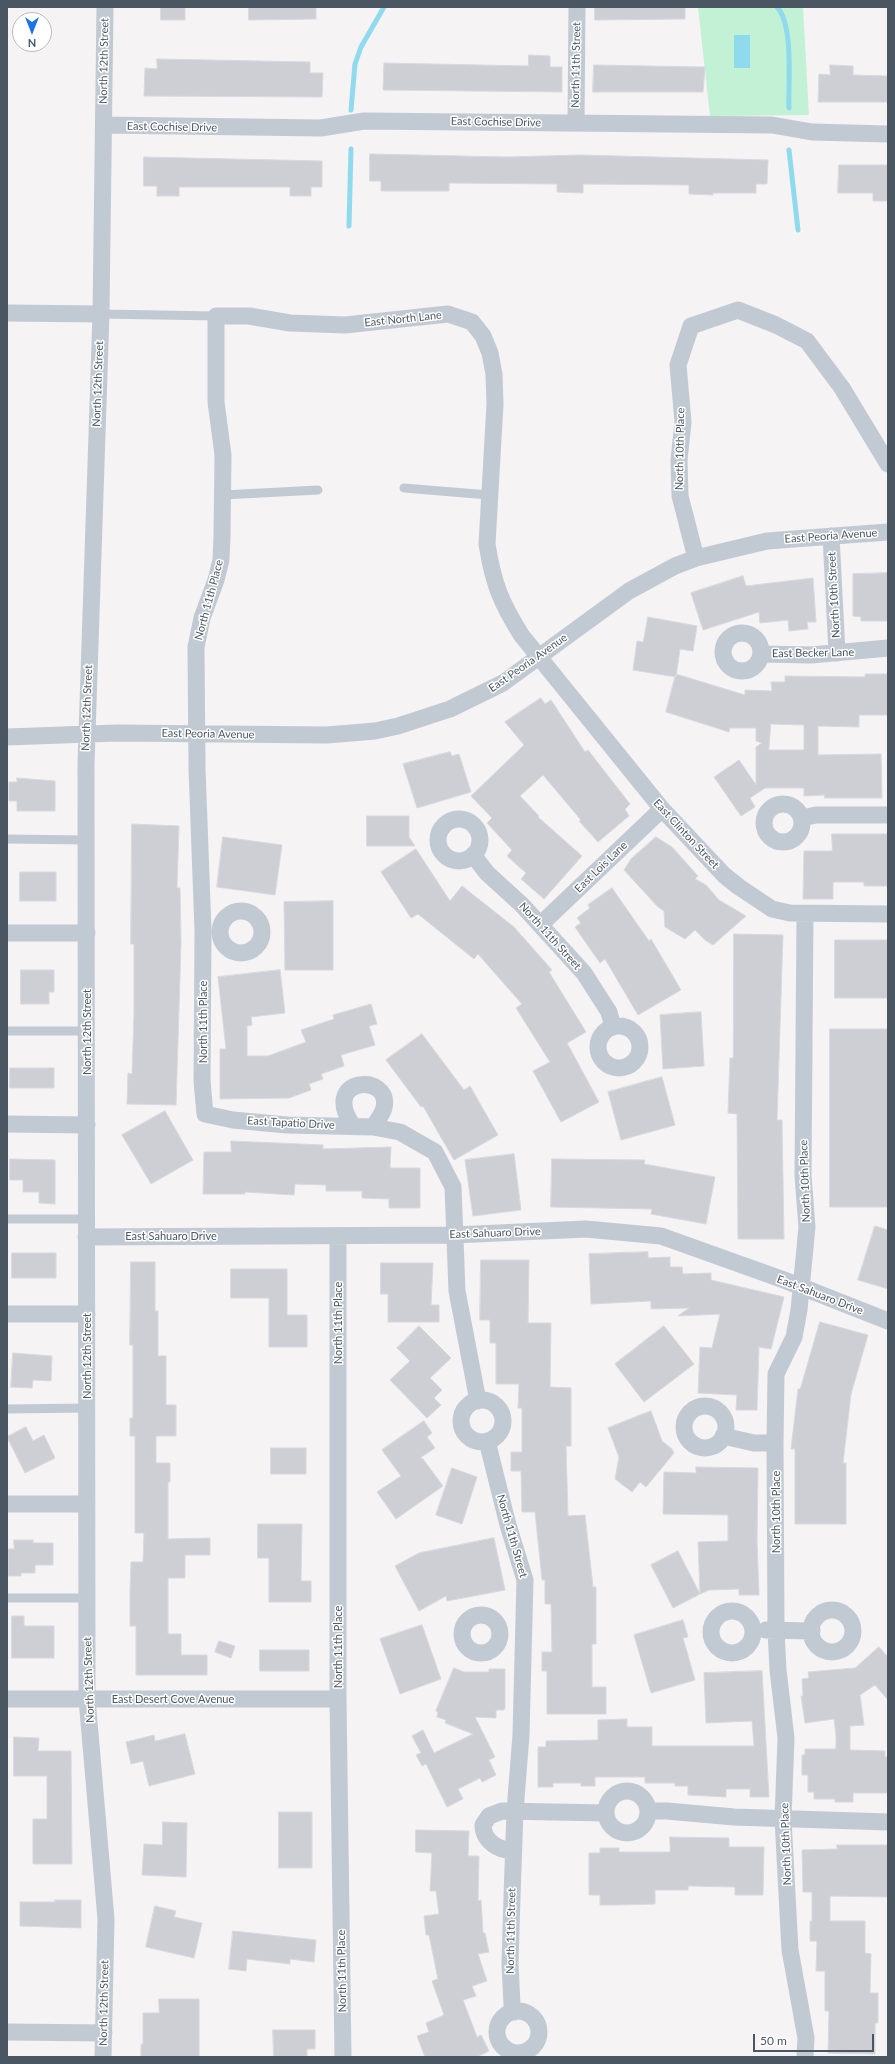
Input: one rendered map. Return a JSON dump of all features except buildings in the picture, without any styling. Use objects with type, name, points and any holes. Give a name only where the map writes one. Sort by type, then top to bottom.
[{"type":"street","name":"North 12th Street","points":[[104,2057],[106,1919],[87,1699],[86,735],[101,314],[105,7]]},
{"type":"street","name":"North 11th Street","points":[[576,124],[577,7]]},
{"type":"street","name":"East Cochise Drive","points":[[104,125],[321,128],[364,121],[791,127],[812,132],[888,134]]},
{"type":"street","name":"North 10th Place","points":[[696,558],[680,496],[679,460],[683,422],[678,365],[691,326],[738,310],[776,325],[807,341],[842,388],[888,464]]},
{"type":"street","points":[[7,313],[101,314]]},
{"type":"street","name":"East North Lane","points":[[216,316],[248,316],[290,324],[345,325],[448,314],[472,322],[483,336],[490,354],[494,374],[495,404],[489,495],[488,544],[495,585],[510,616],[522,636],[540,656]]},
{"type":"street","name":"North 11th Place","points":[[205,1114],[202,1081],[212,931],[196,734],[196,647],[202,618],[216,580],[221,560],[223,455],[216,402],[216,316]]},
{"type":"street","name":"East Peoria Avenue","points":[[7,737],[117,733],[327,735],[375,731],[398,726],[432,716],[474,699],[503,684],[629,591],[675,566],[696,558],[767,541],[888,532]]},
{"type":"street","name":"North 10th Street","points":[[831,536],[837,654]]},
{"type":"street","name":"East Becker Lane","points":[[761,654],[837,654],[888,648]]},
{"type":"street","name":"East Clinton Street","points":[[540,656],[662,809],[724,875],[739,888],[772,909],[805,914],[888,914]]},
{"type":"street","name":"East Lois Lane","points":[[540,925],[662,809]]},
{"type":"street","points":[[802,818],[816,815],[888,815]]},
{"type":"street","name":"North 11th Street","points":[[473,855],[487,873],[522,905],[584,973],[609,1012],[613,1027]]},
{"type":"street","name":"North 10th Place","points":[[805,914],[803,1176],[807,1227],[794,1337],[776,1374],[775,1443],[776,1630],[778,1670],[786,1738],[783,1818],[790,1950],[806,2038],[805,2057]]},
{"type":"street","points":[[7,933],[87,933]]},
{"type":"street","name":"East Tapatio Drive","points":[[353,1126],[344,1111],[343,1102],[348,1090],[355,1085],[363,1083],[375,1086],[380,1090],[384,1101],[382,1113],[373,1127]]},
{"type":"street","name":"East Tapatio Drive","points":[[205,1114],[233,1120],[287,1125],[373,1127],[400,1132],[435,1152],[453,1187],[454,1235]]},
{"type":"street","points":[[7,1124],[86,1125]]},
{"type":"street","name":"East Sahuaro Drive","points":[[86,1236],[454,1235],[586,1229],[661,1236],[801,1287],[888,1321]]},
{"type":"street","points":[[454,1235],[457,1291],[478,1401]]},
{"type":"street","name":"North 11th Place","points":[[338,1236],[338,1700],[343,2057]]},
{"type":"street","points":[[7,1314],[86,1314]]},
{"type":"street","points":[[478,1401],[491,1402],[496,1406],[503,1417],[501,1429],[493,1439],[487,1441],[474,1440],[462,1426],[464,1413],[467,1407],[478,1401]]},
{"type":"street","points":[[723,1436],[754,1443],[775,1443]]},
{"type":"street","name":"North 11th Street","points":[[487,1441],[508,1525],[525,1580],[525,1631],[521,1735],[515,1811],[510,1964],[512,2005],[514,2012]]},
{"type":"street","points":[[7,1504],[86,1504]]},
{"type":"street","points":[[500,1633],[525,1631]]},
{"type":"street","points":[[754,1631],[812,1631]]},
{"type":"street","name":"East Desert Cove Avenue","points":[[7,1699],[338,1700]]},
{"type":"street","points":[[623,1791],[629,1791],[640,1796],[644,1800],[648,1811],[647,1818],[640,1828],[628,1832],[616,1829],[608,1820],[606,1813],[609,1802],[617,1794],[623,1791]]},
{"type":"street","points":[[514,1850],[505,1850],[494,1845],[485,1836],[483,1826],[489,1816],[494,1813],[515,1811],[606,1813]]},
{"type":"street","points":[[648,1811],[666,1811],[734,1817],[888,1822]]},
{"type":"street","points":[[7,2032],[104,2033]]},
{"type":"lane","name":"East North Lane","points":[[101,314],[216,316]]},
{"type":"lane","points":[[404,488],[489,495]]},
{"type":"lane","points":[[223,495],[318,490]]},
{"type":"lane","points":[[7,839],[86,840]]},
{"type":"lane","points":[[7,1031],[86,1031]]},
{"type":"lane","points":[[7,1219],[86,1219]]},
{"type":"lane","points":[[7,1409],[86,1408]]},
{"type":"lane","points":[[7,1598],[87,1598]]},
{"type":"green space","points":[[698,7],[803,7],[809,115],[710,116]]},
{"type":"water","points":[[734,35],[750,35],[750,68],[734,68]]},
{"type":"waterway","points":[[351,110],[355,64],[361,47],[384,7]]},
{"type":"waterway","points":[[777,7],[782,15],[788,40],[789,108]]},
{"type":"waterway","points":[[349,226],[351,149]]},
{"type":"waterway","points":[[789,150],[798,230]]}]
